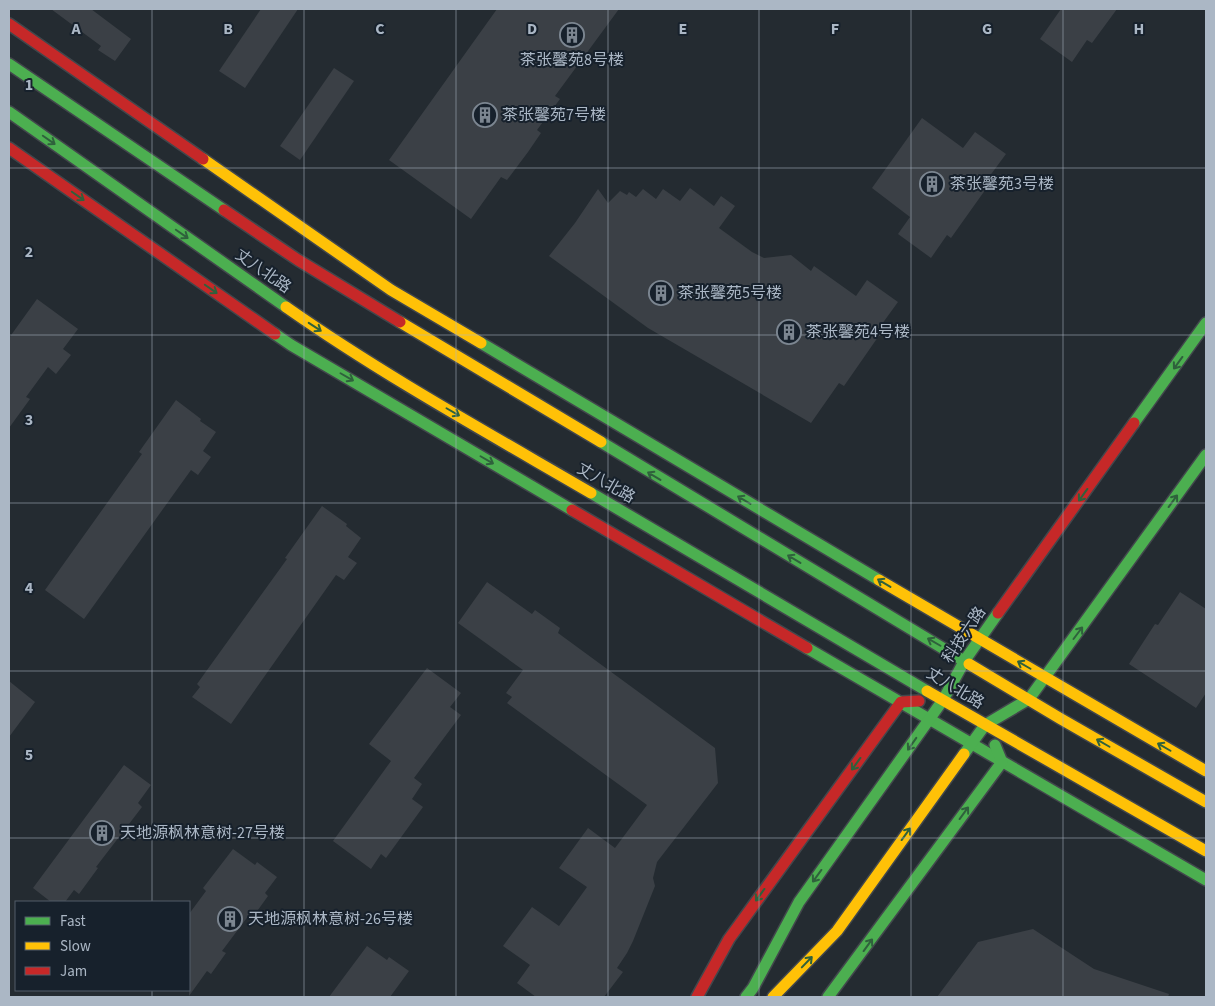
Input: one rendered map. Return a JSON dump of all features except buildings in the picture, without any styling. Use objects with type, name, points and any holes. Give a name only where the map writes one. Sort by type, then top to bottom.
[{"type":"main road","points":[[9,24],[391,290],[1206,772]]},
{"type":"main road","name":"丈八北路","points":[[9,64],[298,260],[1029,699],[1206,802]]},
{"type":"main road","name":"丈八北路","points":[[9,112],[330,336],[430,399],[985,725],[1206,851]]},
{"type":"main road","points":[[9,148],[292,345],[1206,880]]},
{"type":"main road","name":"科技六路","points":[[746,997],[753,988],[798,902],[943,700],[964,660],[1206,323]]},
{"type":"main road","points":[[773,997],[837,931],[985,725],[1029,699],[1206,455]]},
{"type":"main road","points":[[901,702],[943,700]]},
{"type":"main road","points":[[697,997],[729,938],[901,702]]},
{"type":"main road","points":[[985,725],[1002,762]]},
{"type":"main road","points":[[828,997],[1002,762]]},
{"type":"traffic: fast","points":[[9,64],[224,210]]},
{"type":"traffic: fast","points":[[9,112],[286,307]]},
{"type":"traffic: fast","points":[[1134,423],[1206,323]]},
{"type":"traffic: fast","points":[[275,334],[572,510]]},
{"type":"traffic: fast","points":[[481,343],[879,580]]},
{"type":"traffic: fast","points":[[601,442],[969,664]]},
{"type":"traffic: fast","points":[[964,754],[985,725],[1029,699],[1206,455]]},
{"type":"traffic: fast","points":[[591,493],[927,691]]},
{"type":"traffic: fast","points":[[746,997],[753,988],[799,902],[943,700],[965,660],[998,613]]},
{"type":"traffic: fast","points":[[807,648],[1206,880]]},
{"type":"traffic: fast","points":[[828,997],[1002,762],[995,745]]},
{"type":"traffic: slow","points":[[203,159],[391,290],[481,343]]},
{"type":"traffic: slow","points":[[286,307],[398,380],[591,493]]},
{"type":"traffic: slow","points":[[400,322],[601,442]]},
{"type":"traffic: slow","points":[[879,580],[1206,771]]},
{"type":"traffic: slow","points":[[969,664],[1206,802]]},
{"type":"traffic: slow","points":[[927,691],[1206,851]]},
{"type":"traffic: slow","points":[[773,997],[837,931],[964,754]]},
{"type":"traffic: jam","points":[[9,24],[203,159]]},
{"type":"traffic: jam","points":[[9,148],[275,334]]},
{"type":"traffic: jam","points":[[224,210],[298,260],[400,322]]},
{"type":"traffic: jam","points":[[998,613],[1134,423]]},
{"type":"traffic: jam","points":[[572,510],[807,648]]},
{"type":"traffic: jam","points":[[697,997],[729,939],[901,702],[919,701]]},
{"type":"place","name":"茶张馨苑8号楼","points":[[572,35]]},
{"type":"place","name":"茶张馨苑7号楼","points":[[485,115]]},
{"type":"place","name":"茶张馨苑3号楼","points":[[932,184]]},
{"type":"place","name":"茶张馨苑5号楼","points":[[661,293]]},
{"type":"place","name":"茶张馨苑4号楼","points":[[789,332]]},
{"type":"place","name":"天地源枫林意树-27号楼","points":[[102,833]]},
{"type":"place","name":"天地源枫林意树-26号楼","points":[[230,919]]}]
